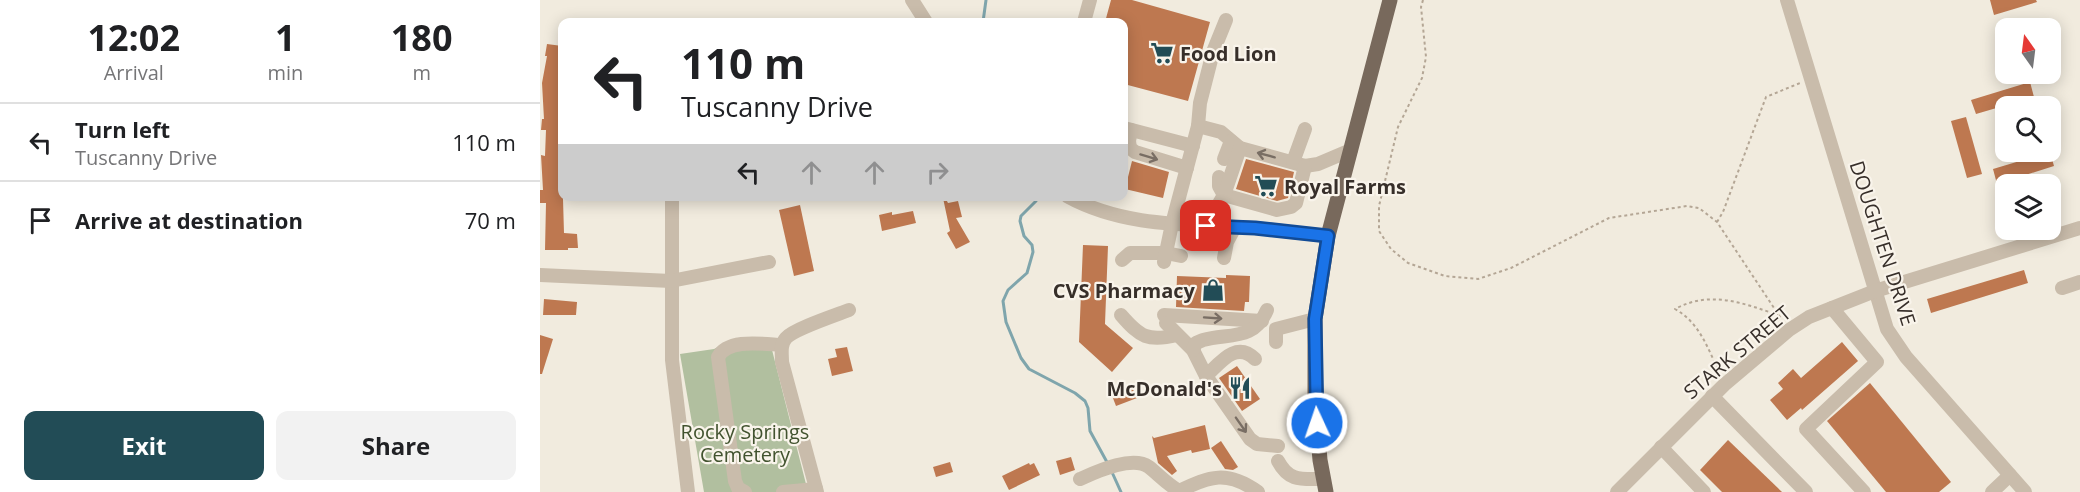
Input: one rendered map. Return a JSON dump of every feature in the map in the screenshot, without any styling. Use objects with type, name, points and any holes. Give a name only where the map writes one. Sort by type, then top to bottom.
[{"type":"main road","points":[[1324,486],[1315,402],[1315,319],[1328,236],[1389,0]]},
{"type":"street","points":[[912,0],[923,18]]},
{"type":"street","points":[[1085,18],[1090,0]]},
{"type":"street","name":"DOUGHTEN DRIVE","points":[[1787,0],[1887,329],[1899,349],[2025,492]]},
{"type":"street","points":[[1165,258],[1198,126],[1200,104],[1213,52],[1226,20]]},
{"type":"street","points":[[1198,126],[1221,132],[1235,144],[1299,164],[1318,164],[1352,150]]},
{"type":"street","points":[[1128,129],[1193,146]]},
{"type":"street","points":[[1220,177],[1219,186],[1224,195],[1277,210],[1291,207],[1296,203],[1305,129]]},
{"type":"street","points":[[1128,135],[1130,148],[1135,152],[1187,168]]},
{"type":"street","points":[[1224,159],[1235,144]]},
{"type":"street","points":[[1206,226],[1224,195],[1235,144]]},
{"type":"street","points":[[672,201],[672,360],[688,492]]},
{"type":"street","points":[[1079,201],[1112,215],[1151,223],[1235,227],[1328,236]]},
{"type":"street","points":[[1224,258],[1227,242],[1235,227]]},
{"type":"street","name":"STARK STREET","points":[[1617,492],[1724,385],[1789,330],[1809,317],[1875,291],[2080,228]]},
{"type":"street","points":[[1122,260],[1131,253],[1165,258],[1181,256]]},
{"type":"street","points":[[540,274],[671,281],[769,261]]},
{"type":"street","points":[[2062,288],[2080,282]]},
{"type":"street","points":[[1832,308],[1877,362],[1806,429],[1864,492]]},
{"type":"street","points":[[783,492],[816,490],[782,362],[782,345],[787,336],[796,331],[849,310]]},
{"type":"street","points":[[1121,315],[1135,331],[1149,339],[1177,335]]},
{"type":"street","points":[[1264,316],[1276,336],[1315,319]]},
{"type":"street","points":[[1264,316],[1165,319],[1177,335],[1193,350],[1206,376],[1250,439],[1257,444],[1278,446]]},
{"type":"street","points":[[1193,350],[1196,343],[1203,340],[1252,331],[1264,316]]},
{"type":"street","points":[[745,492],[738,488],[735,481],[718,357],[721,351],[737,345],[782,345]]},
{"type":"street","points":[[1206,376],[1233,352],[1245,352],[1255,359]]},
{"type":"street","points":[[1712,396],[1806,492]]},
{"type":"street","points":[[1661,447],[1704,492]]},
{"type":"street","points":[[1278,461],[1284,471],[1296,479],[1324,486]]},
{"type":"street","points":[[1080,479],[1129,463],[1147,465],[1166,483],[1179,491],[1196,487],[1220,476],[1242,482],[1258,492]]},
{"type":"street","points":[[1992,492],[2010,475]]},
{"type":"path","points":[[1423,0],[1421,7],[1426,57],[1422,78],[1398,127],[1379,206],[1379,231],[1391,249],[1408,263],[1445,276],[1478,279],[1511,268],[1610,218],[1687,206],[1699,208],[1717,222],[1789,330]]},
{"type":"path","points":[[1717,222],[1723,212],[1766,96],[1811,79]]},
{"type":"path","points":[[1724,385],[1699,330],[1675,309],[1701,299],[1721,299],[1743,303],[1780,316]]},
{"type":"green space","name":"Rocky Springs Cemetery","points":[[769,338],[808,492],[704,492],[680,354],[714,349],[733,339]]},
{"type":"building","name":"Food Lion","points":[[1111,0],[1132,0],[1210,22],[1188,101],[1128,85],[1128,18],[1106,18]]},
{"type":"building","points":[[1990,0],[2036,0],[2037,2],[1994,15]]},
{"type":"building","points":[[547,44],[558,45],[558,201],[563,201],[564,233],[577,234],[578,248],[568,248],[568,250],[545,250],[546,203],[540,203],[540,190],[543,190],[541,155],[545,156],[546,130],[541,130],[542,119],[544,119],[542,83],[547,56],[545,56]]},
{"type":"building","points":[[2023,84],[2031,84],[2034,96],[1995,96],[1995,108],[1976,114],[1971,100]]},
{"type":"building","points":[[1966,117],[1982,174],[1967,178],[1951,121]]},
{"type":"building","name":"Royal Farms","points":[[1246,159],[1294,172],[1288,198],[1277,201],[1236,189]]},
{"type":"building","points":[[1132,161],[1169,172],[1163,198],[1128,190]]},
{"type":"building","points":[[2016,162],[2053,162],[2054,166],[2029,174],[1995,174],[1995,176],[1993,169]]},
{"type":"building","points":[[944,201],[948,203],[958,201],[962,217],[956,218],[970,242],[956,249],[947,233],[950,231]]},
{"type":"building","points":[[800,205],[814,271],[794,276],[779,210]]},
{"type":"building","points":[[913,211],[916,223],[882,231],[879,215]]},
{"type":"building","points":[[1083,245],[1108,246],[1105,324],[1133,348],[1112,372],[1079,342]]},
{"type":"building","points":[[2024,270],[2028,283],[1931,313],[1927,299]]},
{"type":"building","name":"CVS Pharmacy","points":[[1226,275],[1250,276],[1249,302],[1245,302],[1244,311],[1176,307],[1177,276],[1226,278]]},
{"type":"building","points":[[544,299],[577,302],[576,315],[543,315]]},
{"type":"building","points":[[540,335],[553,339],[542,374],[540,374]]},
{"type":"building","points":[[1842,342],[1858,361],[1802,410],[1801,408],[1787,420],[1770,400],[1783,389],[1778,383],[1793,369],[1801,378]]},
{"type":"building","points":[[847,347],[853,371],[832,376],[828,359],[837,357],[835,349]]},
{"type":"building","name":"McDonald's","points":[[1237,366],[1260,399],[1242,411],[1219,378]]},
{"type":"building","points":[[1870,383],[1951,482],[1939,492],[1886,492],[1827,421]]},
{"type":"building","points":[[1132,385],[1137,398],[1116,406],[1111,393]]},
{"type":"building","points":[[1205,425],[1210,449],[1192,453],[1191,450],[1167,456],[1177,471],[1172,475],[1158,463],[1152,436],[1154,438]]},
{"type":"building","points":[[1728,440],[1782,492],[1722,492],[1700,470]]},
{"type":"building","points":[[1221,441],[1238,467],[1233,470],[1225,469],[1211,448]]},
{"type":"building","points":[[1071,457],[1075,470],[1060,475],[1056,461]]},
{"type":"building","points":[[950,462],[953,472],[936,477],[933,467]]},
{"type":"building","points":[[1029,463],[1030,465],[1034,463],[1040,475],[1009,490],[1002,476]]},
{"type":"waterway","points":[[984,18],[986,0]]},
{"type":"waterway","points":[[1036,201],[1021,216],[1024,236],[1032,245],[1033,252],[1027,273],[1008,290],[1003,301],[1006,322],[1021,358],[1029,369],[1075,393],[1085,401],[1088,408],[1090,431],[1108,464]]},
{"type":"waterway","points":[[1111,470],[1121,492]]},
{"type":"place","name":"Food Lion","points":[[1162,53]]},
{"type":"place","name":"Royal Farms","points":[[1266,186]]},
{"type":"place","name":"CVS Pharmacy","points":[[1213,290]]},
{"type":"place","name":"McDonald's","points":[[1240,388]]},
{"type":"route","points":[[1206,226],[1255,228],[1328,236],[1315,319],[1317,423]]}]
